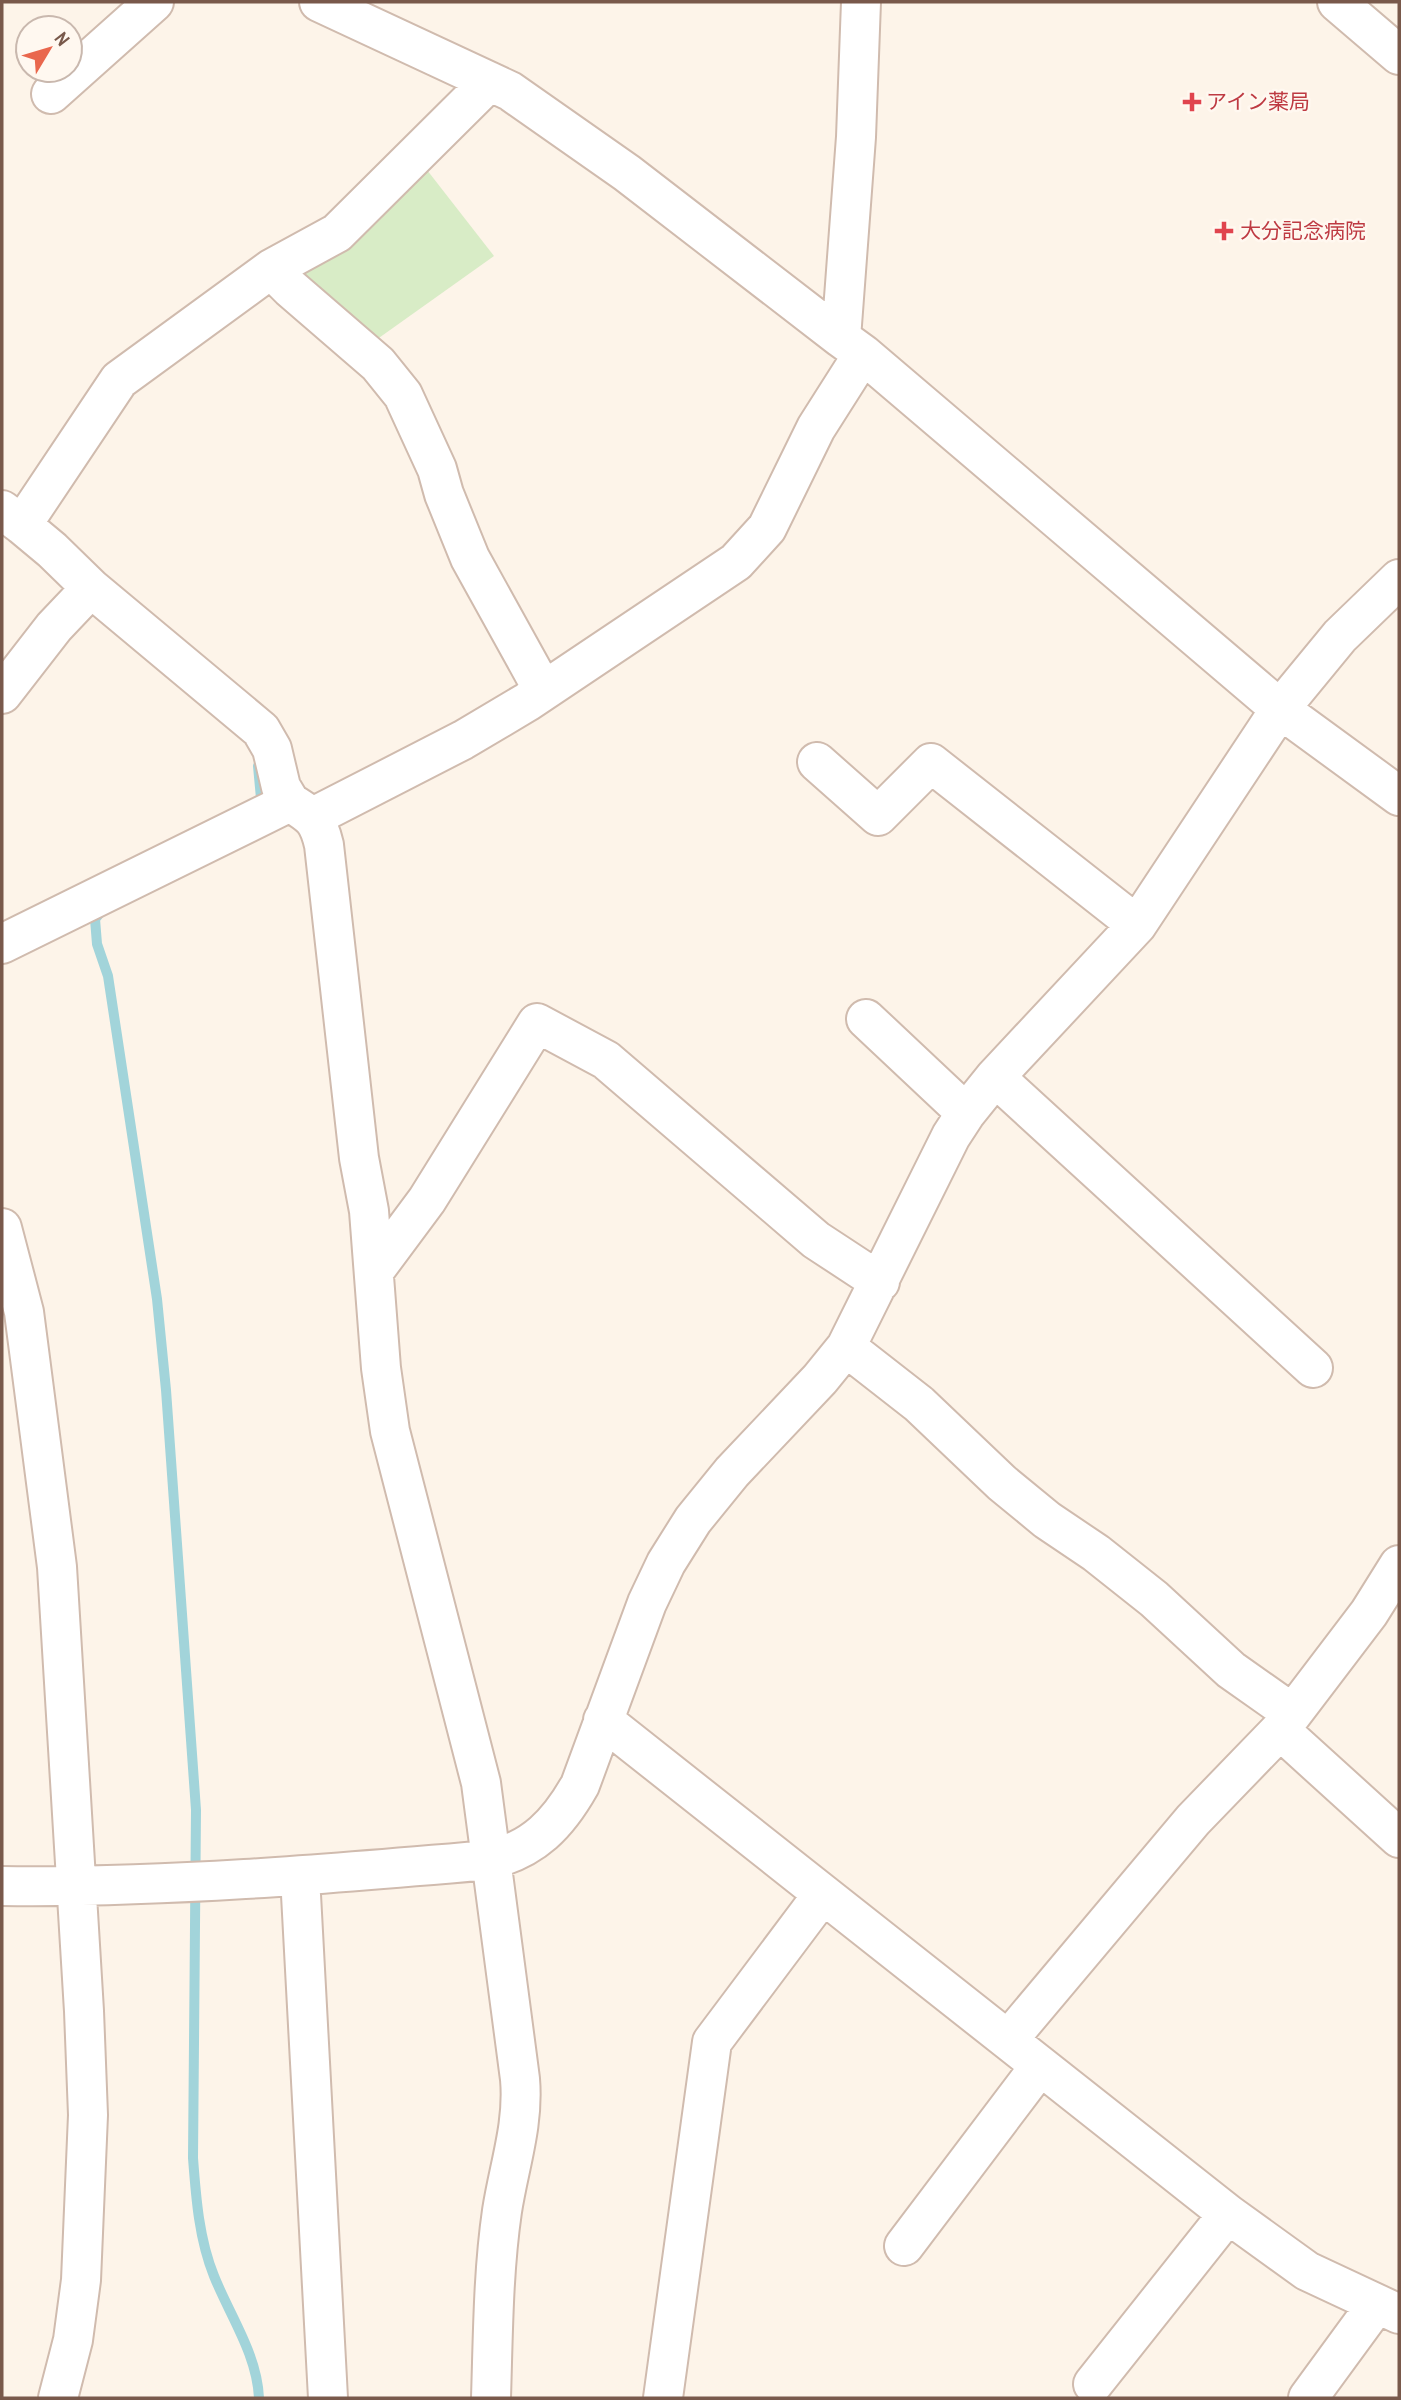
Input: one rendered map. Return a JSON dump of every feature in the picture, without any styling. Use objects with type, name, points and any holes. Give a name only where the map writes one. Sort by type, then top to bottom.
[{"type":"street","points":[[51,94],[154,2]]},
{"type":"street","points":[[319,2],[510,91],[627,173],[852,346],[1280,709],[1399,796]]},
{"type":"street","points":[[2,944],[463,740],[527,702],[736,562],[767,528],[852,346],[861,2]]},
{"type":"street","points":[[1337,2],[1399,55]]},
{"type":"street","points":[[489,82],[337,233],[271,269],[119,380],[12,517],[52,550],[91,588],[261,730],[272,750],[281,787],[320,830],[324,845],[337,977],[375,1270],[381,1368],[390,1431],[481,1783],[522,2102],[520,2126],[502,2211],[495,2283],[491,2398]]},
{"type":"street","points":[[271,269],[378,364],[403,394],[437,469],[444,494],[470,558],[543,690]]},
{"type":"street","points":[[2,1886],[78,1887],[300,1876],[489,1860],[514,1854],[552,1826],[580,1785],[647,1603],[666,1563],[694,1520],[732,1472],[820,1379],[845,1347],[951,1136],[966,1113],[995,1077],[1137,925],[1280,709],[1340,636],[1399,579]]},
{"type":"street","points":[[2,694],[54,627],[91,588]]},
{"type":"street","points":[[817,762],[878,816],[931,763],[1137,925]]},
{"type":"street","points":[[866,1019],[966,1113]]},
{"type":"street","points":[[375,1270],[427,1200],[537,1023],[606,1060],[816,1240],[880,1282]]},
{"type":"street","points":[[995,1077],[1312,1368]]},
{"type":"street","points":[[2,1228],[24,1312],[58,1567],[89,2115],[81,2280],[73,2340],[58,2398]]},
{"type":"street","points":[[845,1347],[919,1404],[1002,1483],[1047,1520],[1096,1553],[1144,1591],[1286,1722],[1399,1838]]},
{"type":"street","points":[[1008,2040],[1193,1820],[1286,1722],[1369,1613],[1399,1565]]},
{"type":"street","points":[[603,1720],[1228,2214],[1307,2271],[1388,2309],[1308,2398]]},
{"type":"street","points":[[300,1876],[328,2398]]},
{"type":"street","points":[[663,2398],[712,2042],[823,1894]]},
{"type":"street","points":[[904,2246],[1040,2066]]},
{"type":"street","points":[[1093,2384],[1228,2214]]},
{"type":"green space","points":[[427,170],[494,256],[376,340],[289,272]]},
{"type":"waterway","points":[[258,766],[262,809]]},
{"type":"waterway","points":[[104,908],[95,919],[97,944],[108,976],[157,1299],[196,1810],[195,2188],[209,2262],[248,2351],[259,2398]]},
{"type":"place","name":"アイン薬局","points":[[1192,102]]},
{"type":"place","name":"大分記念病院","points":[[1224,231]]}]
